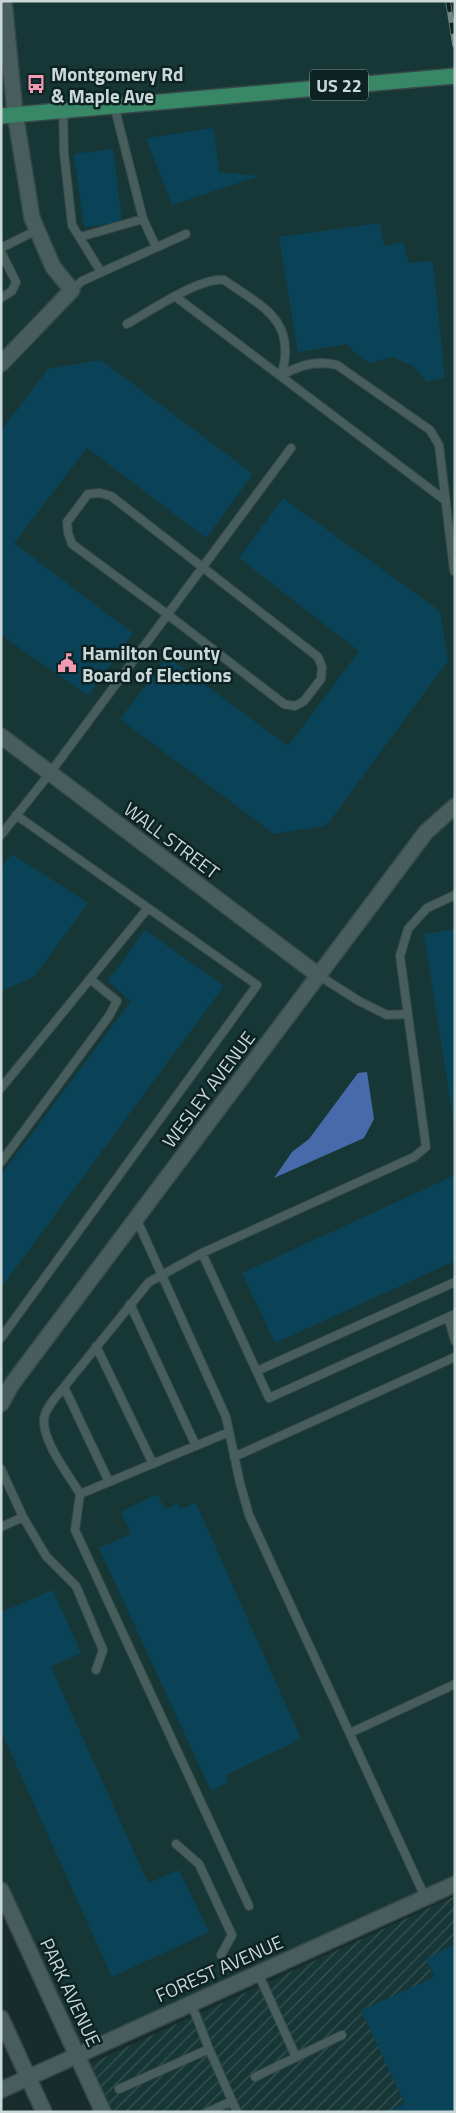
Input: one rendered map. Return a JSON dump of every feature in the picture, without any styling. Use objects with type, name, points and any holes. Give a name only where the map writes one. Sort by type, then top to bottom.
[{"type":"main road","name":"US 22","points":[[8,115],[455,76]]},
{"type":"street","points":[[1,364],[72,290],[53,267],[32,218],[8,115],[4,1]]},
{"type":"street","name":"WALL STREET","points":[[1,736],[318,975]]},
{"type":"street","name":"WESLEY AVENUE","points":[[1,1404],[12,1384],[426,832],[455,806]]},
{"type":"street","name":"FOREST AVENUE","points":[[1,2090],[455,1884]]},
{"type":"street","name":"PARK AVENUE","points":[[1,1890],[104,2112]]},
{"type":"street","points":[[1,2018],[44,2112]]},
{"type":"lane","points":[[114,105],[143,219],[156,247]]},
{"type":"lane","points":[[63,109],[64,153],[72,224],[101,272]]},
{"type":"lane","points":[[80,237],[143,219]]},
{"type":"lane","points":[[1,248],[37,230]]},
{"type":"lane","points":[[72,290],[82,281],[186,234]]},
{"type":"lane","points":[[1,252],[16,282],[12,292],[1,298]]},
{"type":"lane","points":[[127,324],[200,284],[214,278],[224,280],[273,315],[281,327],[285,343],[286,360],[281,376]]},
{"type":"lane","points":[[176,296],[446,501]]},
{"type":"lane","points":[[281,376],[294,367],[320,362],[337,365],[430,430],[439,445],[454,571]]},
{"type":"lane","points":[[1,835],[50,773],[290,448]]},
{"type":"lane","points":[[100,493],[111,496],[318,656],[322,667],[321,679],[304,701],[295,706],[284,704],[167,614],[72,544],[67,522],[88,494],[100,493]]},
{"type":"lane","points":[[1,1338],[257,985],[16,814]]},
{"type":"lane","points":[[249,1906],[75,1530],[80,1494],[46,1438],[43,1419],[64,1387],[149,1282],[202,1253],[414,1157],[426,1147],[400,956],[408,929],[427,908],[455,895]]},
{"type":"lane","points":[[1,1088],[148,908]]},
{"type":"lane","points":[[318,975],[359,1001],[386,1015],[408,1014]]},
{"type":"lane","points":[[1,1162],[110,1016],[117,1001],[90,979]]},
{"type":"lane","points":[[136,1218],[226,1417],[249,1514],[425,1897]]},
{"type":"lane","points":[[202,1253],[270,1398],[451,1315],[455,1341]]},
{"type":"lane","points":[[257,1371],[455,1282]]},
{"type":"lane","points":[[130,1304],[196,1446]]},
{"type":"lane","points":[[96,1346],[153,1464]]},
{"type":"lane","points":[[234,1457],[455,1357]]},
{"type":"lane","points":[[64,1387],[109,1482]]},
{"type":"lane","points":[[80,1494],[230,1432]]},
{"type":"lane","points":[[1,1468],[24,1517],[46,1556],[76,1586],[103,1650],[96,1670]]},
{"type":"lane","points":[[1,1527],[24,1517]]},
{"type":"lane","points":[[350,1734],[455,1684]]},
{"type":"lane","points":[[176,1844],[199,1864],[232,1935],[221,1956]]},
{"type":"lane","points":[[258,1973],[296,2057]]},
{"type":"lane","points":[[191,2003],[237,2112]]},
{"type":"lane","points":[[255,2077],[342,2036]]},
{"type":"lane","points":[[119,2089],[209,2049]]},
{"type":"lane","points":[[208,2112],[232,2101]]},
{"type":"shaded area","points":[[1,1],[448,1],[455,45],[455,1884],[78,2056],[1,1889]]},
{"type":"shaded area","points":[[455,1896],[455,2112],[103,2112],[83,2067]]},
{"type":"water","points":[[367,1072],[374,1119],[364,1138],[274,1178],[292,1152],[309,1139],[358,1073]]},
{"type":"building","points":[[214,128],[219,172],[258,176],[172,205],[146,138]]},
{"type":"building","points":[[113,149],[122,222],[84,227],[74,154]]},
{"type":"building","points":[[380,223],[384,246],[403,242],[409,263],[433,261],[445,378],[427,382],[413,366],[392,357],[370,363],[357,355],[347,344],[298,352],[279,237]]},
{"type":"building","points":[[101,360],[253,474],[206,538],[87,448],[14,543],[133,633],[88,696],[1,635],[1,431],[48,369]]},
{"type":"building","points":[[283,498],[440,611],[448,661],[326,826],[274,834],[120,719],[167,657],[288,746],[359,651],[239,558]]},
{"type":"building","points":[[12,854],[88,903],[34,977],[1,991],[1,868]]},
{"type":"building","points":[[455,929],[455,1124],[454,1124],[424,934]]},
{"type":"building","points":[[145,930],[224,986],[1,1288],[1,1175],[131,1001],[108,981]]},
{"type":"building","points":[[455,1175],[455,1261],[275,1343],[242,1273]]},
{"type":"building","points":[[157,1494],[165,1509],[177,1504],[180,1509],[196,1503],[301,1739],[226,1775],[228,1782],[211,1791],[99,1548],[131,1534],[121,1512]]},
{"type":"building","points":[[53,1590],[81,1653],[51,1667],[148,1883],[179,1870],[209,1932],[112,1977],[1,1731],[1,1612]]},
{"type":"building","points":[[455,1944],[455,2112],[387,2112],[405,2104],[361,2010],[435,1977],[425,1959]]},
{"type":"railway","points":[[448,1],[455,45]]},
{"type":"place","name":"Montgomery Rd & Maple Ave","points":[[36,84]]},
{"type":"place","name":"Hamilton County Board of Elections","points":[[67,663]]}]
